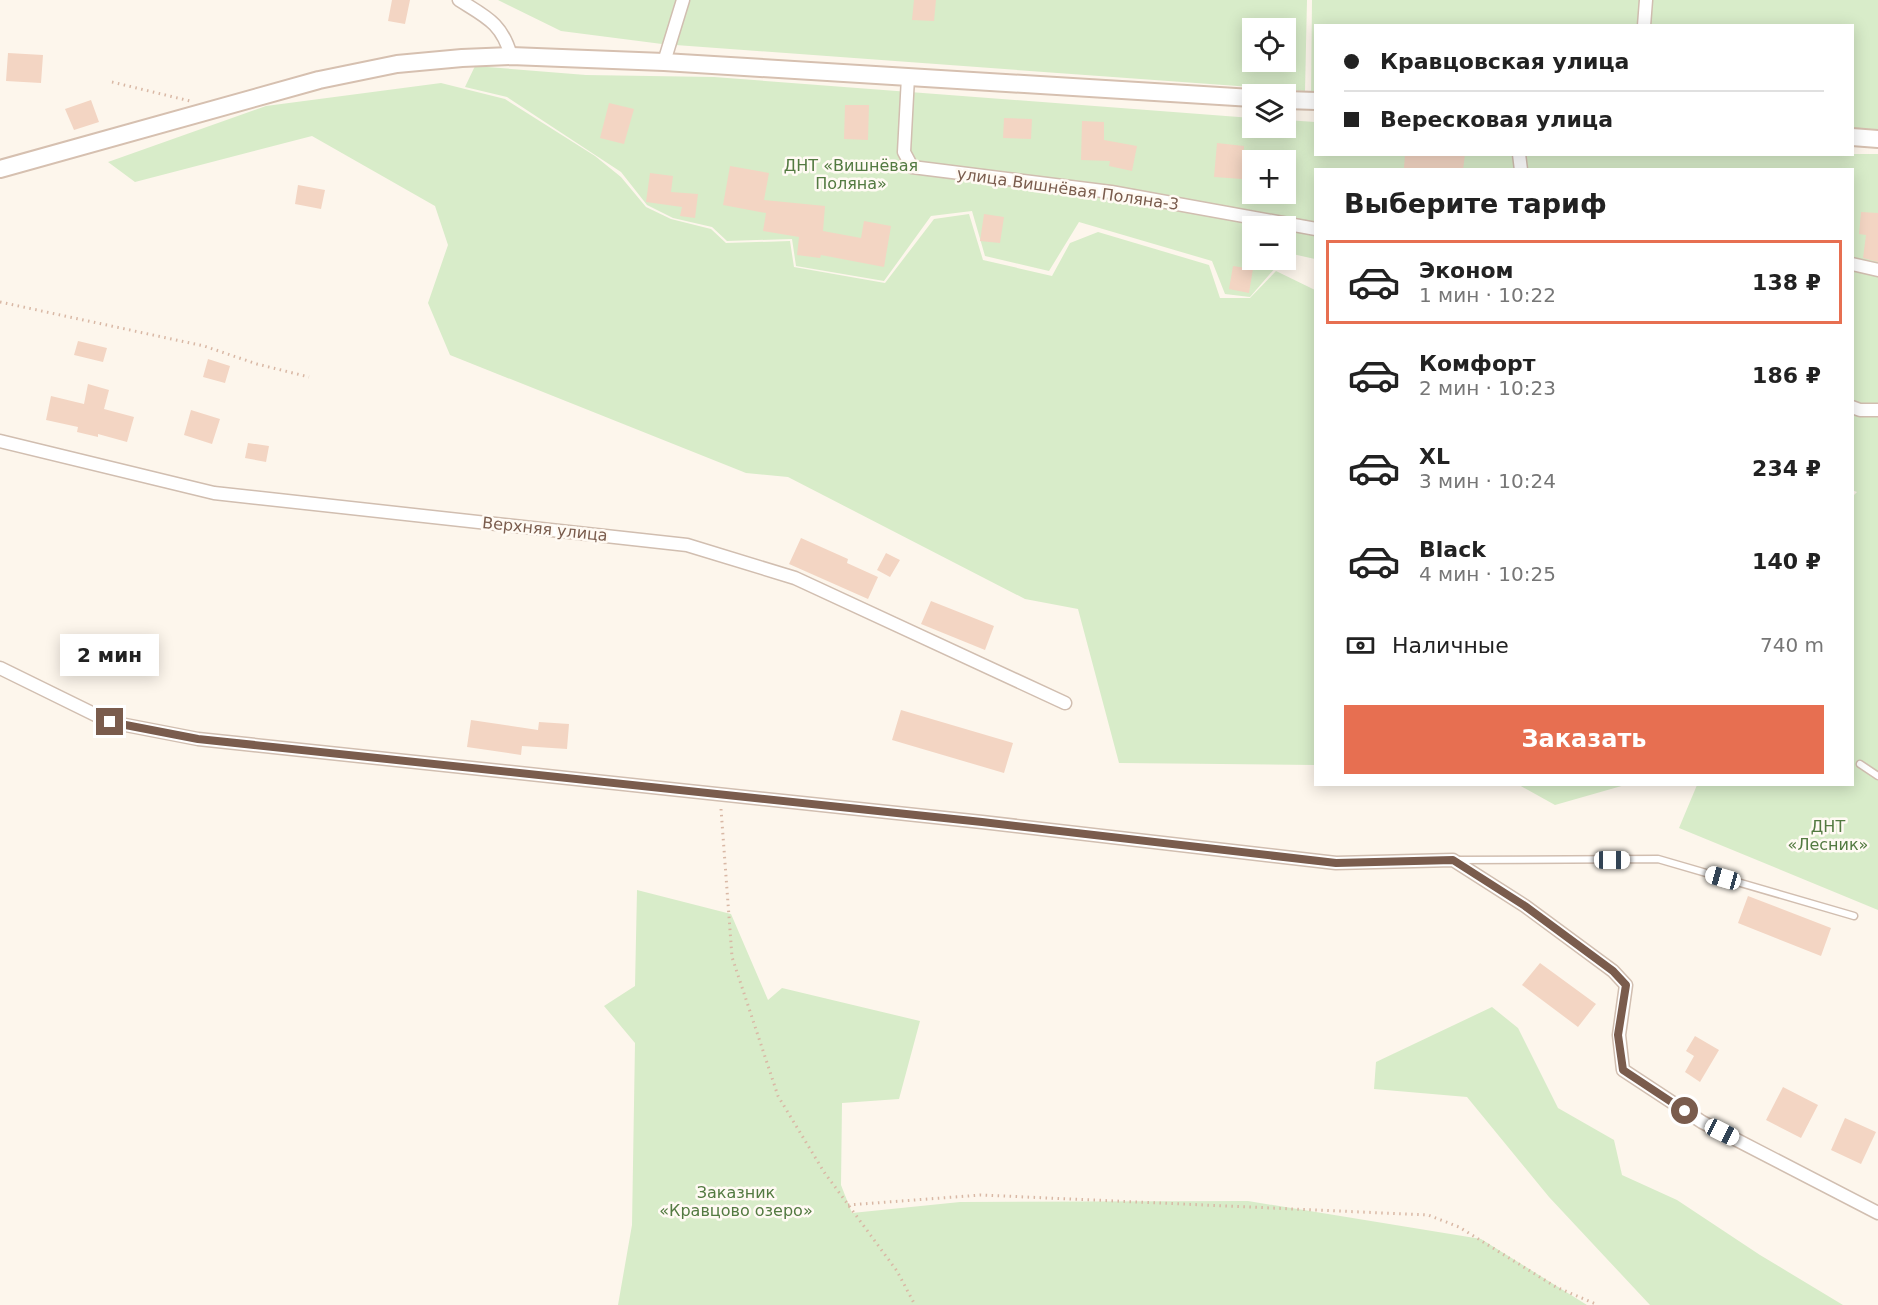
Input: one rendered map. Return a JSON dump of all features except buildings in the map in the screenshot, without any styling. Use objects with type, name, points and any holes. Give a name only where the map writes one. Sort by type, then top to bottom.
[{"type":"main road","points":[[0,169],[319,80],[397,64],[511,56],[664,62],[1242,97]]},
{"type":"main road","points":[[1296,100],[1314,101]]},
{"type":"main road","points":[[1854,137],[1878,139]]},
{"type":"street","points":[[459,0],[496,24],[506,37],[511,56]]},
{"type":"street","points":[[664,62],[683,0]]},
{"type":"street","points":[[1644,24],[1646,0]]},
{"type":"street","name":"улица Вишнёвая Поляна-3","points":[[908,77],[904,152],[912,167],[1111,192],[1314,229]]},
{"type":"street","points":[[1854,264],[1878,270]]},
{"type":"street","points":[[1854,408],[1878,410]]},
{"type":"street","name":"Верхняя улица","points":[[0,441],[214,493],[687,545],[795,578],[1065,704]]},
{"type":"street","points":[[0,668],[110,722],[198,739],[1336,863],[1453,860],[1525,906],[1613,971],[1626,985],[1618,1035],[1623,1070],[1702,1122],[1878,1213]]},
{"type":"lane","points":[[1860,764],[1878,776]]},
{"type":"lane","points":[[1453,860],[1658,859],[1854,916]]},
{"type":"path","points":[[112,82],[184,97],[206,111]]},
{"type":"path","points":[[0,302],[204,346],[257,364],[309,377]]},
{"type":"path","points":[[720,795],[732,957],[778,1096],[824,1172],[897,1271],[915,1305]]},
{"type":"path","points":[[848,1204],[981,1195],[1428,1215],[1459,1227],[1556,1287],[1598,1305]]},
{"type":"green space","points":[[498,0],[1307,0],[1305,91],[1296,90],[1296,84],[1242,84],[1242,86],[662,44],[561,31]]},
{"type":"green space","points":[[1312,0],[1878,0],[1878,141],[1854,139],[1854,24],[1314,24],[1314,99],[1311,99]]},
{"type":"green space","name":"ДНТ «Вишнёвая Поляна»","points":[[475,66],[586,75],[714,77],[1242,117],[1242,138],[1296,138],[1296,121],[1314,122],[1314,156],[1854,156],[1854,154],[1878,154],[1878,910],[1679,828],[1697,786],[1854,786],[1854,495],[1857,492],[1854,491],[1854,168],[1314,168],[1314,259],[1296,255],[1296,216],[1242,216],[1242,270],[1273,270],[1250,297],[1225,294],[1212,261],[1079,222],[1049,271],[985,256],[972,211],[931,216],[884,281],[796,266],[792,239],[727,241],[712,227],[673,218],[647,205],[621,172],[507,97],[465,87]]},
{"type":"green space","points":[[441,83],[505,99],[595,156],[621,177],[646,207],[671,219],[711,229],[726,243],[790,241],[794,267],[885,283],[934,219],[969,214],[983,260],[1052,276],[1070,243],[1098,232],[1209,265],[1220,298],[1250,298],[1276,271],[1314,290],[1314,765],[1119,763],[1078,609],[1025,599],[788,477],[746,473],[450,355],[428,303],[448,245],[435,206],[312,136],[135,182],[108,162],[266,106]]},
{"type":"green space","points":[[1521,786],[1622,786],[1555,805]]},
{"type":"green space","name":"Заказник «Кравцово озеро»","points":[[637,890],[731,914],[768,1000],[782,988],[920,1021],[899,1099],[842,1103],[841,1185],[852,1213],[960,1202],[1248,1201],[1481,1239],[1587,1305],[618,1305],[632,1225],[635,1043],[604,1006],[635,986]]},
{"type":"green space","points":[[1492,1007],[1518,1028],[1558,1108],[1614,1140],[1622,1175],[1677,1200],[1760,1255],[1843,1305],[1650,1305],[1549,1197],[1467,1097],[1374,1089],[1376,1062]]},
{"type":"route","points":[[110,722],[198,739],[982,822],[1336,863],[1453,860],[1525,906],[1613,971],[1626,985],[1618,1035],[1623,1070],[1685,1111]]},
{"type":"park label","name":"ДНТ «Лесник»","points":[[1828,835]]}]
